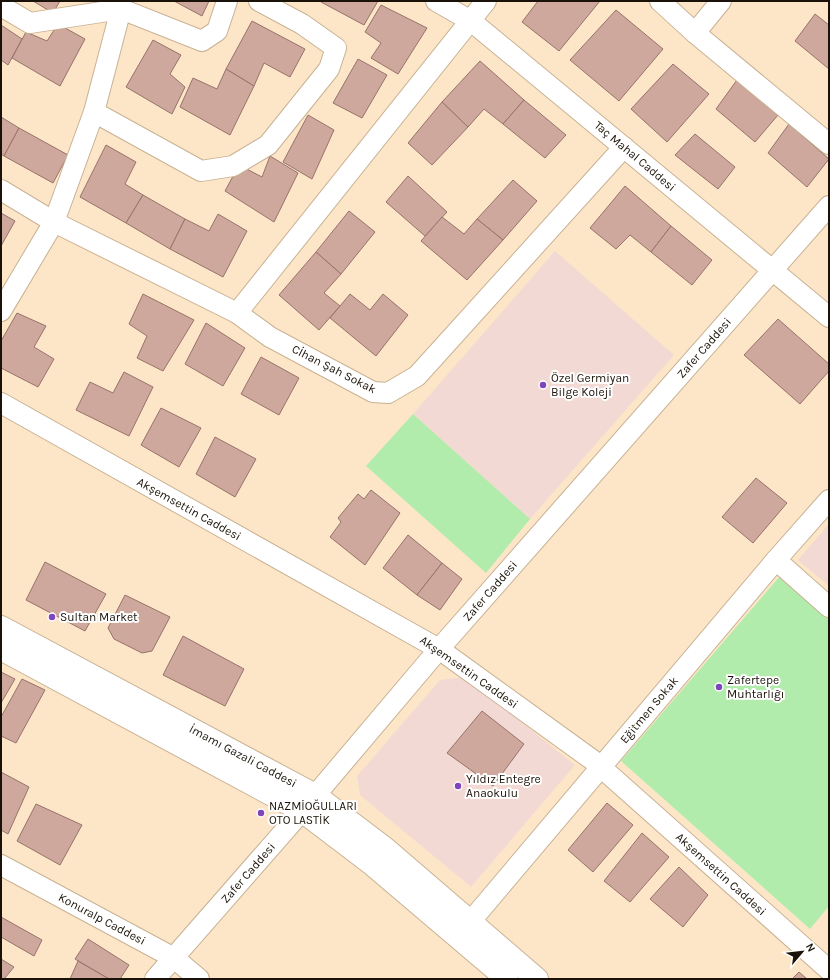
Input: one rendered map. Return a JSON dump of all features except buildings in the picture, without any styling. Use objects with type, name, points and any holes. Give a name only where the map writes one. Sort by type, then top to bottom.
[{"type":"main road","name":"İmamı Gazali Caddesi","points":[[1,627],[386,849],[537,979]]},
{"type":"main road","name":"İmamı Gazali Caddesi","points":[[1,649],[308,803],[373,865],[507,979]]},
{"type":"street","points":[[1,6],[30,23],[121,9],[202,41],[217,31],[227,1]]},
{"type":"street","points":[[94,112],[201,170],[233,166],[268,145],[329,69],[336,48],[302,24],[259,1]]},
{"type":"street","name":"Taç Mahal Caddesi","points":[[436,1],[471,21],[829,317]]},
{"type":"street","points":[[237,313],[486,1]]},
{"type":"street","points":[[660,1],[829,144]]},
{"type":"street","points":[[696,33],[721,1]]},
{"type":"street","points":[[1,312],[54,222],[94,112],[121,9]]},
{"type":"street","name":"Cİhan Şah Sokak","points":[[1,190],[54,222],[237,313],[270,337],[373,392],[388,394],[417,376],[624,147]]},
{"type":"street","name":"Zafer Caddesi","points":[[155,979],[439,649],[829,206]]},
{"type":"street","name":"Akşemsettin Caddesi","points":[[1,403],[439,649],[601,767],[826,960]]},
{"type":"street","name":"Eğitmen Sokak","points":[[470,922],[776,560],[829,500]]},
{"type":"street","points":[[776,560],[829,607]]},
{"type":"street","name":"Konuralp Caddesi","points":[[1,865],[174,958],[199,979]]},
{"type":"shaded area","name":"Özel Germiyan Bilge Koleji","points":[[555,251],[674,355],[530,519],[413,414]]},
{"type":"shaded area","points":[[829,524],[829,586],[798,560]]},
{"type":"shaded area","name":"Yıldız Entegre Anaokulu","points":[[465,677],[575,765],[471,887],[360,795],[357,776],[440,680]]},
{"type":"green space","points":[[413,414],[530,519],[486,573],[366,466]]},
{"type":"green space","points":[[781,575],[829,617],[829,906],[810,929],[621,761]]},
{"type":"place","name":"Özel Germiyan Bilge Koleji","points":[[543,385]]},
{"type":"place","name":"Sultan Market","points":[[52,617]]},
{"type":"place","name":"Zafertepe Muhtarlığı","points":[[719,687]]},
{"type":"place","name":"Yıldız Entegre Anaokulu","points":[[458,786]]},
{"type":"place","name":"NAZMİOĞULLARI OTO LASTİK","points":[[261,813]]}]
